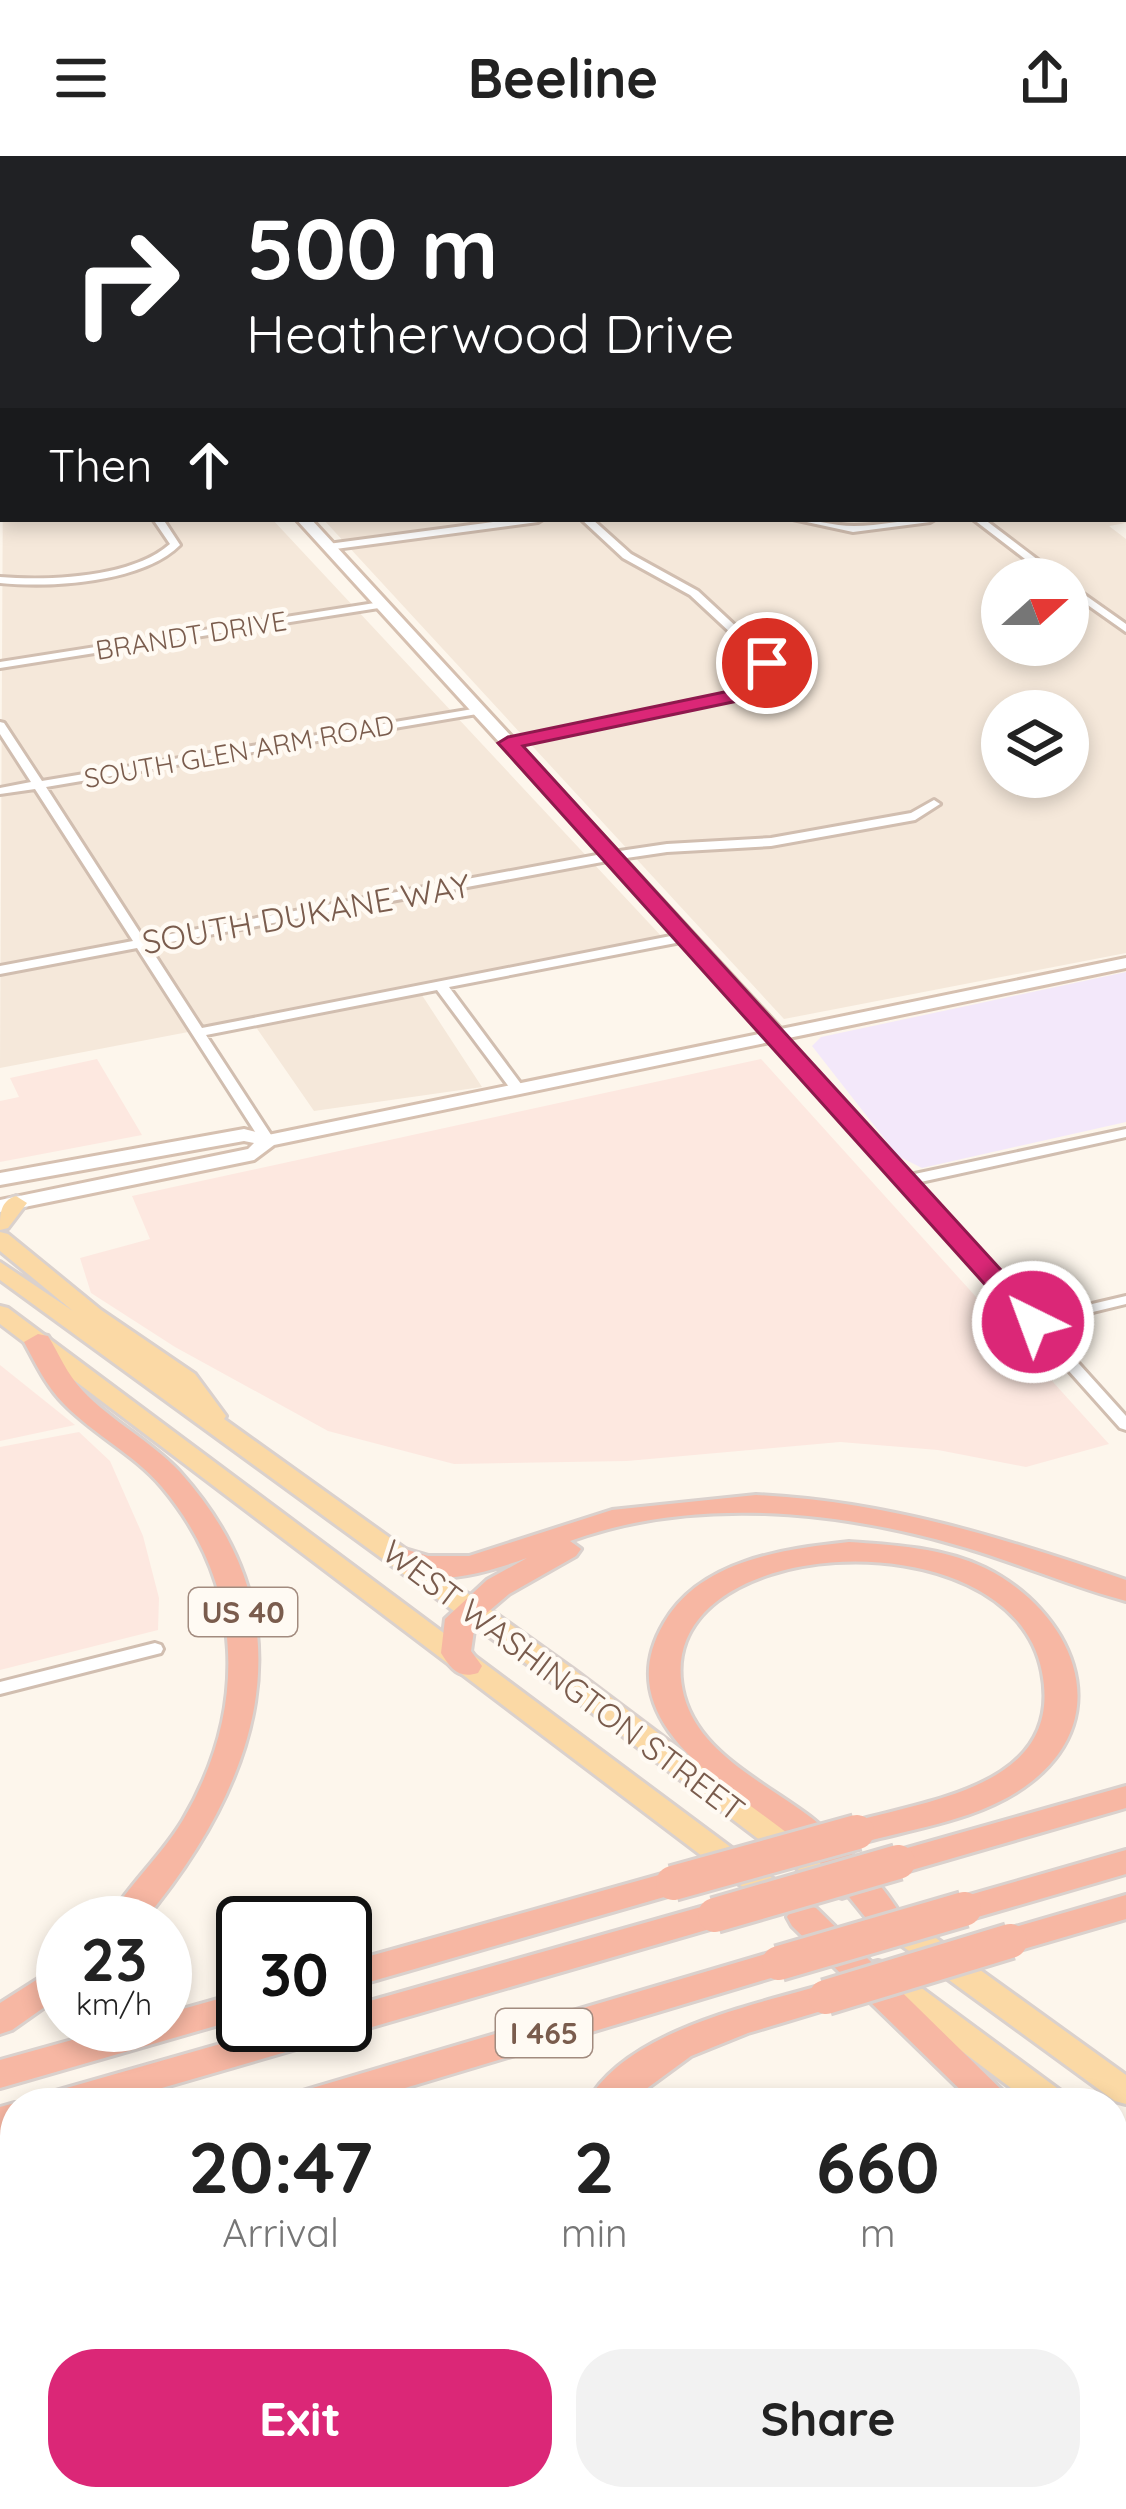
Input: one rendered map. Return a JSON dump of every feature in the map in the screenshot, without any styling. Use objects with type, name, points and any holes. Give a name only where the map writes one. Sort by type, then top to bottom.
[{"type":"highway","name":"US 40","points":[[38,1342],[62,1385],[157,1465],[196,1509],[227,1562],[246,1628],[244,1700],[216,1791],[172,1864],[145,1896]]},
{"type":"highway","points":[[400,1557],[418,1566],[461,1568],[582,1526],[665,1512],[779,1504],[875,1514],[965,1537],[1126,1591]]},
{"type":"highway","points":[[467,1666],[457,1653],[454,1636],[470,1609],[541,1561],[665,1512]]},
{"type":"highway","points":[[372,1968],[673,1883],[818,1843],[856,1832],[982,1796],[1028,1767],[1056,1730],[1062,1708],[1060,1666],[1034,1620],[995,1588],[943,1564],[889,1551],[845,1549],[760,1564],[700,1598],[675,1629],[664,1664],[672,1704],[704,1751],[815,1839],[818,1843],[887,1920]]},
{"type":"highway","name":"I 465","points":[[372,2013],[1126,1797]]},
{"type":"highway","name":"I 465","points":[[359,2088],[1126,1862]]},
{"type":"highway","points":[[621,2088],[651,2060],[686,2042],[1126,1907]]},
{"type":"highway","points":[[803,1917],[982,2088]]},
{"type":"highway","points":[[0,2021],[36,1995]]},
{"type":"highway","points":[[0,2074],[216,2013]]},
{"type":"highway","points":[[114,2088],[239,2052]]},
{"type":"main road","points":[[0,1223],[8,1204]]},
{"type":"main road","points":[[0,1239],[93,1315],[186,1379],[230,1437]]},
{"type":"main road","name":"WEST WASHINGTON STREET","points":[[0,1269],[1120,2088]]},
{"type":"main road","name":"WEST WASHINGTON STREET","points":[[0,1313],[1034,2088]]},
{"type":"street","points":[[3,580],[40,581],[132,567],[169,554],[175,541],[160,522]]},
{"type":"street","points":[[306,522],[1126,1424]]},
{"type":"street","points":[[328,547],[516,522]]},
{"type":"street","points":[[508,743],[751,691],[768,676],[767,663],[694,592],[624,554],[589,522]]},
{"type":"street","points":[[814,522],[853,529],[907,522]]},
{"type":"street","points":[[981,522],[1030,558]]},
{"type":"street","points":[[1089,602],[1126,629]]},
{"type":"street","name":"BRANDT DRIVE","points":[[0,665],[382,605]]},
{"type":"street","name":"SOUTH GLEN ARM ROAD","points":[[0,791],[479,711]]},
{"type":"street","points":[[0,725],[268,1142]]},
{"type":"street","name":"SOUTH DUKANE WAY","points":[[0,970],[613,856],[778,842],[918,815],[934,804]]},
{"type":"street","points":[[198,1033],[686,937]]},
{"type":"street","points":[[8,1204],[254,1154],[268,1142],[517,1088],[1126,963]]},
{"type":"street","points":[[442,987],[517,1088]]},
{"type":"street","points":[[908,1180],[1126,1133]]},
{"type":"street","points":[[0,1179],[244,1135],[268,1142]]},
{"type":"street","points":[[1033,1322],[1126,1300]]},
{"type":"street","points":[[0,1688],[155,1649]]},
{"type":"shaded area","points":[[3,522],[275,522],[663,938],[416,986],[482,1087],[314,1111],[251,1020],[0,1068]]},
{"type":"shaded area","points":[[326,522],[1126,522],[1109,526],[1126,539],[1126,953],[784,1019]]},
{"type":"shaded area","points":[[1126,972],[1126,1122],[922,1168],[898,1156],[812,1046],[821,1037]]},
{"type":"shaded area","points":[[97,1059],[142,1135],[0,1162],[0,1101],[19,1097],[10,1078]]},
{"type":"shaded area","points":[[761,1059],[1109,1444],[1026,1467],[938,1450],[840,1442],[627,1461],[454,1464],[328,1431],[175,1347],[91,1293],[80,1258],[150,1239],[132,1196]]},
{"type":"shaded area","points":[[0,1365],[75,1425],[0,1441]]},
{"type":"shaded area","points":[[79,1432],[110,1461],[143,1536],[159,1598],[158,1630],[0,1670],[0,1447]]},
{"type":"route","points":[[767,663],[764,682],[740,695],[508,743],[1033,1322]]}]
